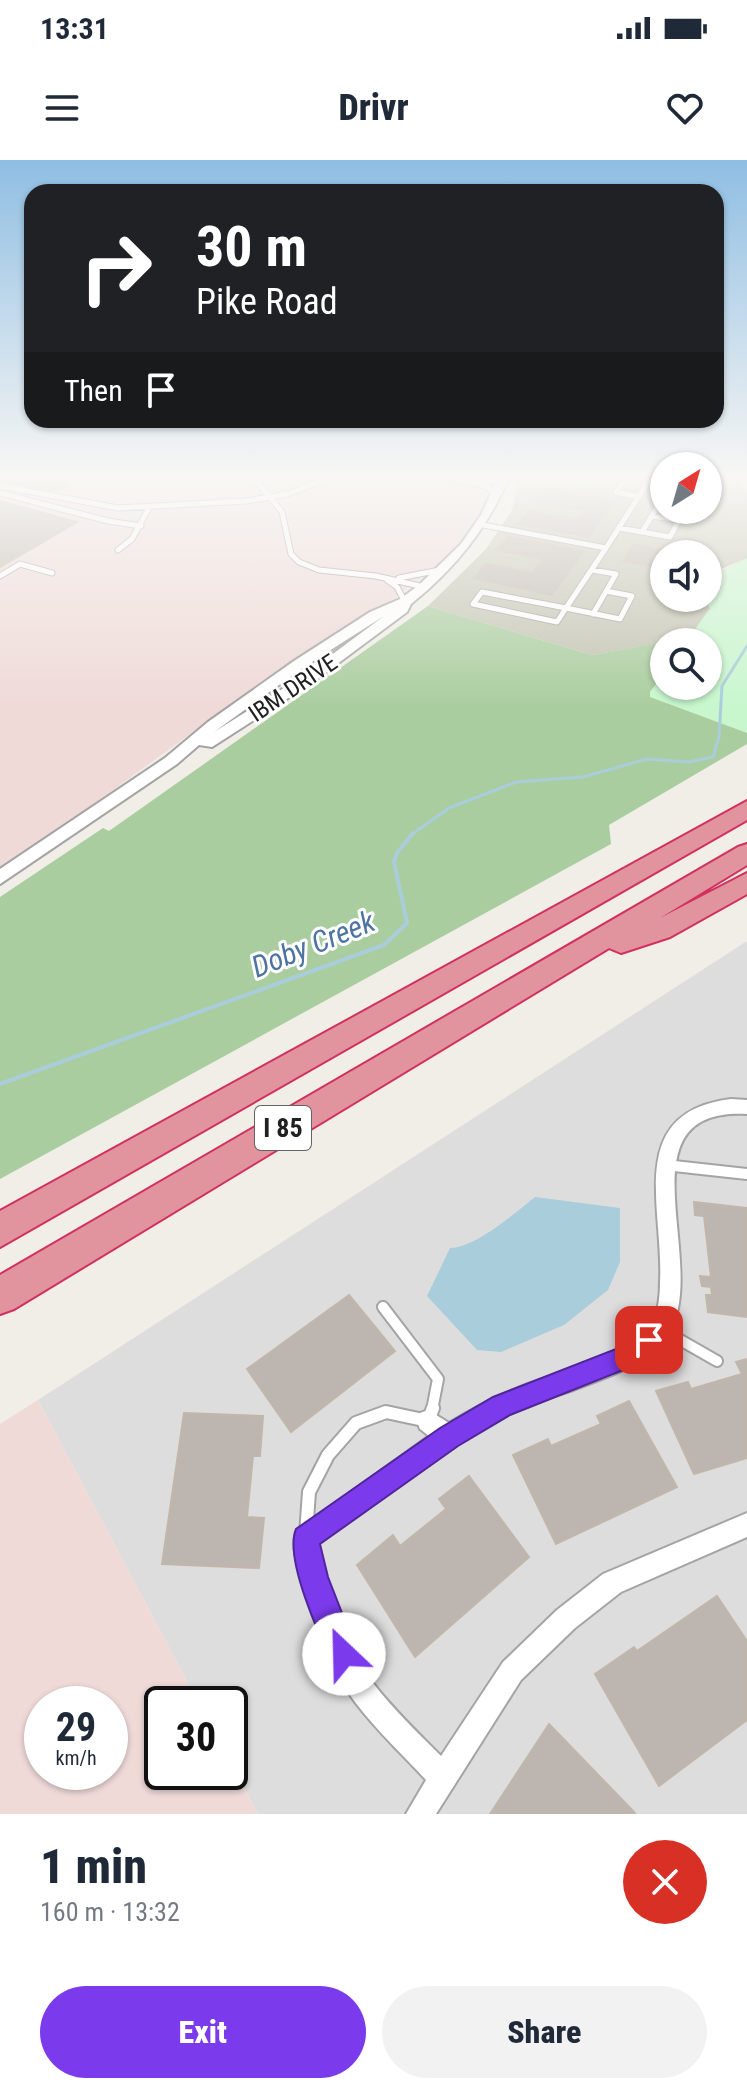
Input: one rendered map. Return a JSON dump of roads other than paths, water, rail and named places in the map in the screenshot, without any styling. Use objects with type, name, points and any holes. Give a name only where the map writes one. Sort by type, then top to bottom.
[{"type":"highway","points":[[713,829],[747,793]]},
{"type":"highway","name":"I 85","points":[[0,1230],[747,809]]},
{"type":"highway","name":"I 85","points":[[0,1296],[747,853]]},
{"type":"highway","points":[[565,961],[660,930],[747,882]]},
{"type":"street","name":"IBM DRIVE","points":[[0,878],[171,761],[219,736],[308,679],[402,609],[405,602],[448,567],[461,551]]},
{"type":"street","points":[[442,1777],[364,1692],[333,1634],[305,1539],[449,1437],[502,1406],[637,1352],[661,1328],[671,1304],[665,1151],[673,1134],[690,1119],[735,1105],[747,1107]]},
{"type":"street","points":[[428,1421],[449,1437]]},
{"type":"street","points":[[420,1814],[512,1671],[566,1619],[612,1583],[747,1525]]},
{"type":"lane","points":[[291,551],[299,562],[319,570],[376,576],[413,577],[448,567]]},
{"type":"lane","points":[[604,551],[592,570],[566,609],[557,622],[473,604],[482,592],[566,609],[620,619],[632,596],[606,591]]},
{"type":"lane","points":[[0,576],[20,564],[52,573]]},
{"type":"lane","points":[[592,570],[616,574],[593,614]]},
{"type":"lane","points":[[376,576],[424,587]]},
{"type":"lane","points":[[376,576],[394,584],[405,602]]},
{"type":"lane","points":[[664,1165],[747,1174]]},
{"type":"lane","points":[[305,1539],[309,1492],[328,1455],[356,1423],[386,1412],[428,1421],[437,1395],[438,1379],[383,1307]]},
{"type":"lane","points":[[661,1328],[717,1361]]},
{"type":"water","points":[[535,1197],[620,1208],[620,1262],[608,1290],[564,1325],[501,1352],[477,1350],[427,1296],[450,1248],[483,1236]]},
{"type":"waterway","name":"Doby Creek","points":[[412,834],[449,808],[516,782],[583,777],[647,759],[689,762],[713,757],[719,737],[722,686],[747,646]]},
{"type":"waterway","name":"Doby Creek","points":[[0,1084],[384,945],[407,923],[394,862],[412,834]]}]
